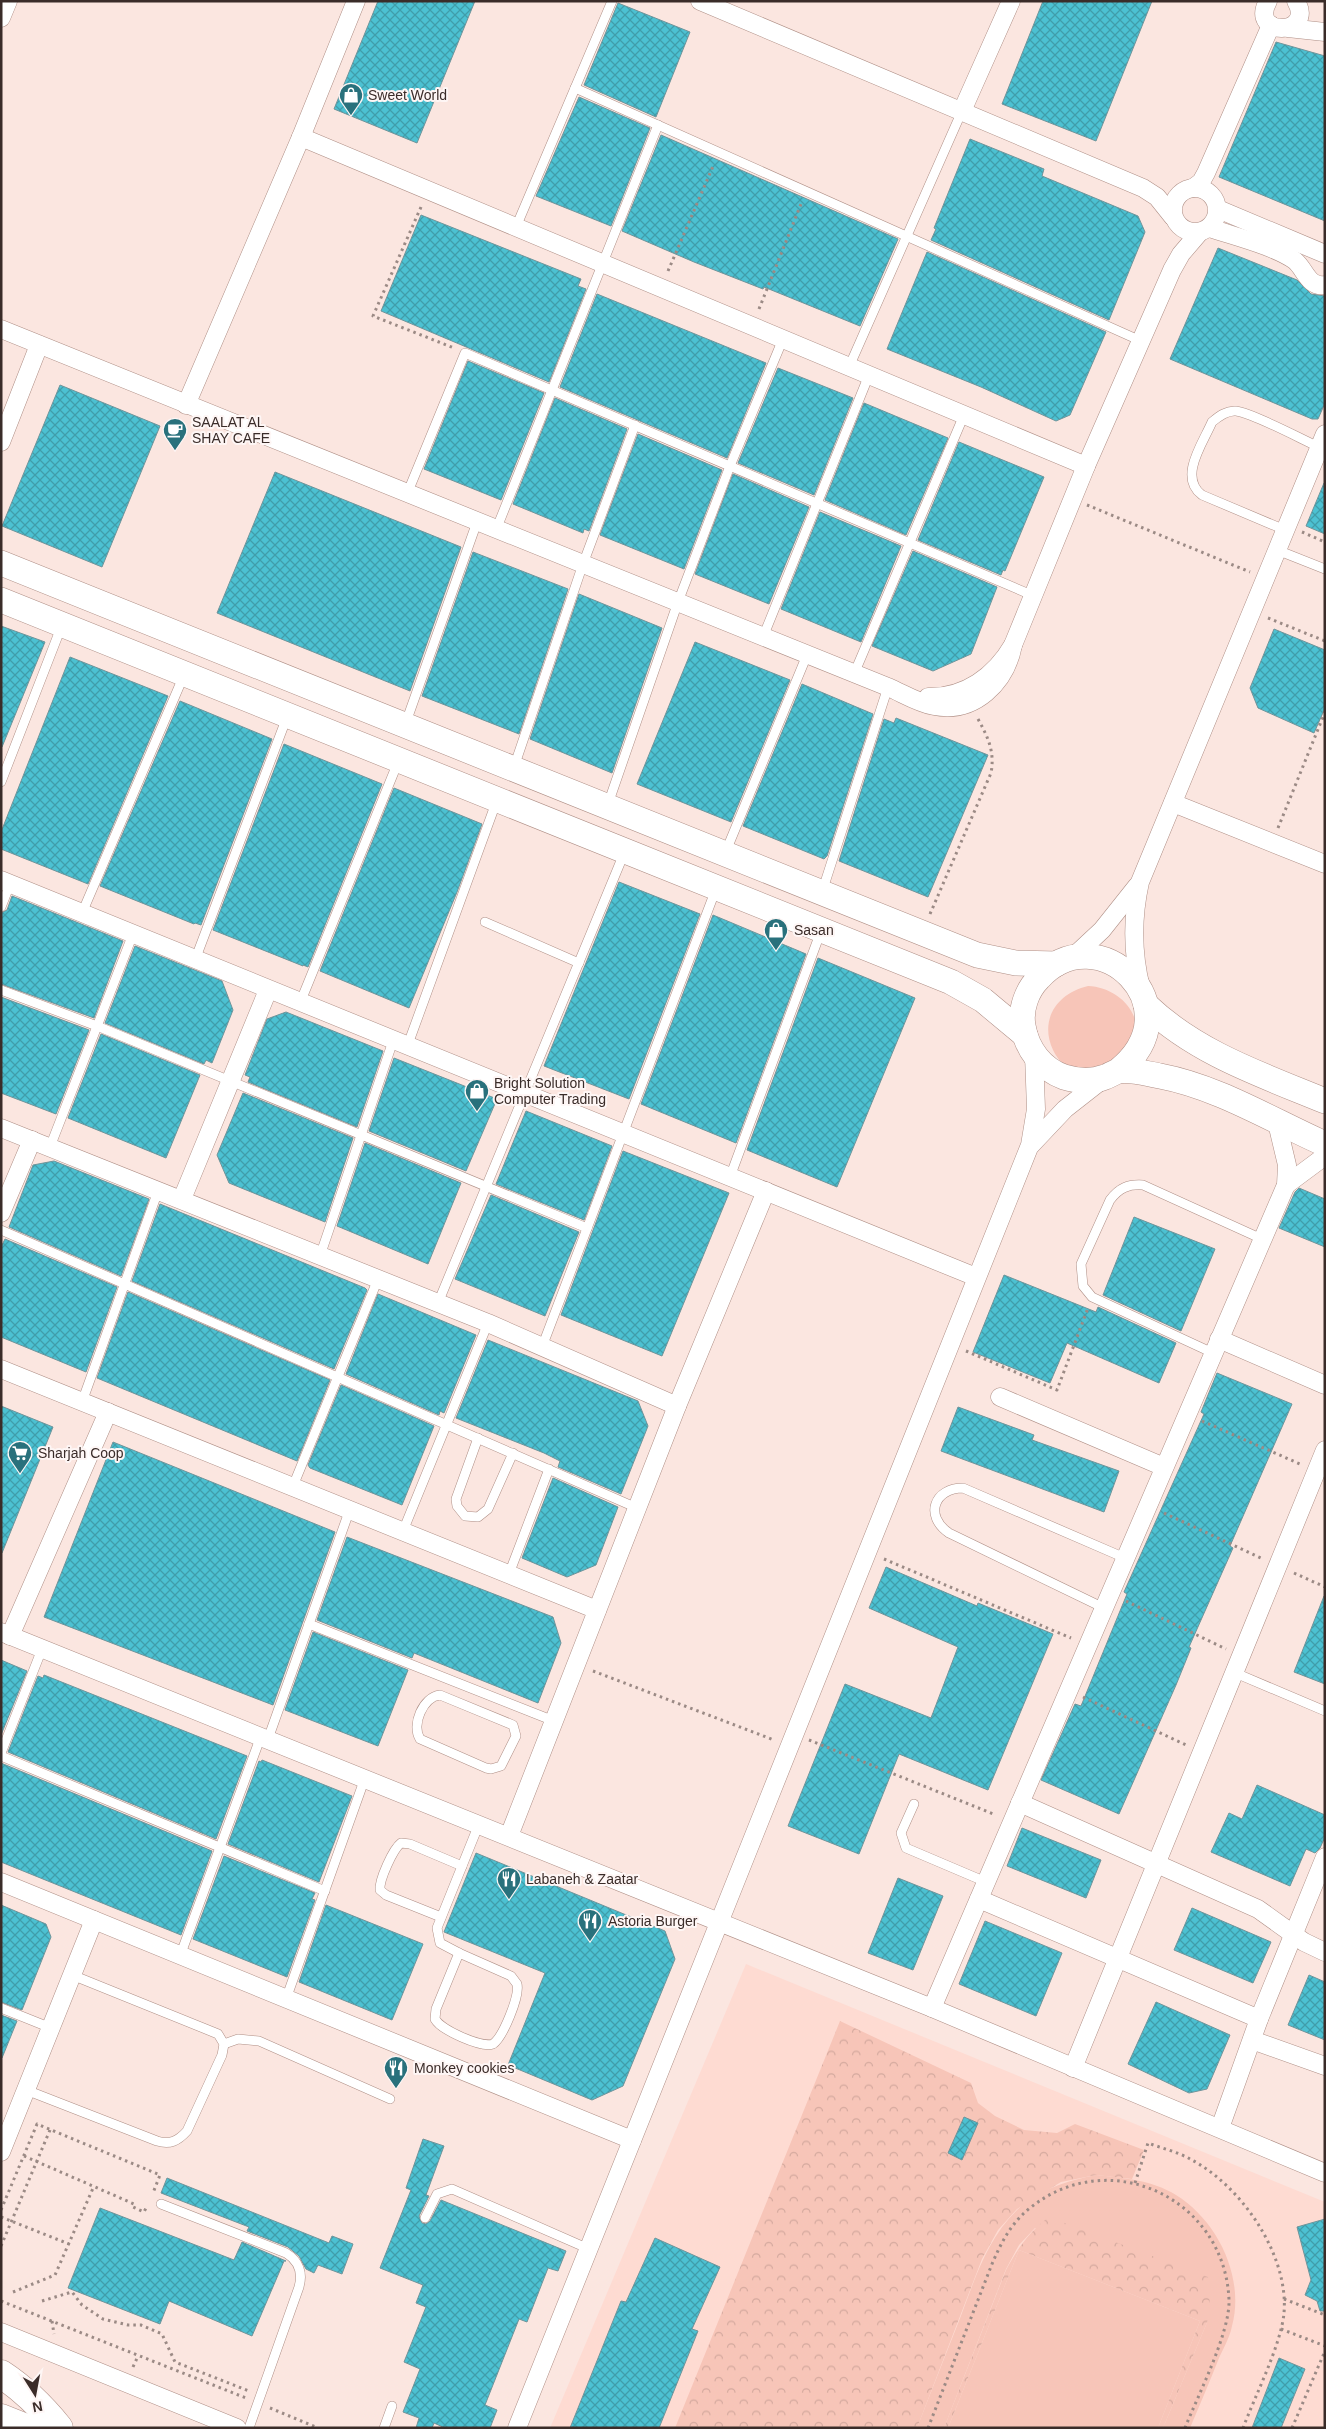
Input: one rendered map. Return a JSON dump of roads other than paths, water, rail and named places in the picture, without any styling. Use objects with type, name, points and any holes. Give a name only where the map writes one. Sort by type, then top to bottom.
[{"type":"main road","points":[[1,563],[922,933],[996,960],[1026,964],[1064,961],[1086,956],[1113,963],[1130,976],[1144,999],[1162,1020],[1201,1047],[1325,1101]]},
{"type":"main road","points":[[2,601],[968,990],[998,1011],[1029,1045],[1044,1066],[1073,1080],[1088,1081],[1111,1074],[1130,1062],[1142,1042],[1148,1020],[1144,999]]},
{"type":"main road","points":[[404,762],[427,760],[444,762],[497,783],[507,779],[514,770]]},
{"type":"main road","points":[[1029,1045],[1023,1015],[1028,994],[1044,972],[1064,961]]},
{"type":"main road","points":[[1111,1074],[1160,1076],[1201,1087],[1325,1144]]},
{"type":"main road","points":[[1,2374],[18,2385],[45,2410],[59,2428]]},
{"type":"street","points":[[186,405],[301,137],[356,1]]},
{"type":"street","points":[[700,1],[1143,188],[1157,197],[1185,231],[1205,230],[1284,255],[1296,261],[1315,284],[1325,285]]},
{"type":"street","points":[[962,111],[1011,1]]},
{"type":"street","points":[[1262,3],[1265,17],[1279,27],[1325,30]]},
{"type":"street","points":[[1279,27],[1293,26],[1299,16],[1297,3]]},
{"type":"street","points":[[1297,3],[1325,30]]},
{"type":"street","points":[[1172,270],[1174,204],[1177,197],[1201,182],[1279,27]]},
{"type":"street","points":[[301,137],[1086,466]]},
{"type":"street","points":[[1,329],[678,602],[919,702],[935,706],[952,707],[968,703],[982,696],[1004,674],[1013,645],[1086,466],[1172,270],[1181,254],[1217,216],[1218,209],[1213,196],[1200,188],[1143,188]]},
{"type":"street","points":[[1218,209],[1325,254]]},
{"type":"street","points":[[1,442],[39,345]]},
{"type":"street","points":[[1144,999],[1137,971],[1133,926],[1140,882],[1322,440]]},
{"type":"street","points":[[896,691],[933,697],[954,694],[974,686],[997,669],[1013,645]]},
{"type":"street","points":[[1173,802],[1325,864]]},
{"type":"street","points":[[5,882],[976,1277]]},
{"type":"street","points":[[1064,961],[1102,930],[1140,882]]},
{"type":"street","points":[[182,1199],[268,990]]},
{"type":"street","points":[[517,2428],[1030,1145],[1037,1100],[1029,1045]]},
{"type":"street","points":[[1030,1145],[1065,1109],[1111,1074]]},
{"type":"street","points":[[932,2008],[1286,1185],[1287,1165],[1278,1123]]},
{"type":"street","points":[[1,1128],[488,1323],[677,1406]]},
{"type":"street","points":[[1,1213],[32,1140]]},
{"type":"street","points":[[1286,1185],[1325,1156]]},
{"type":"street","points":[[509,1836],[677,1406],[766,1191]]},
{"type":"street","points":[[1216,1346],[1325,1385]]},
{"type":"street","points":[[1,1369],[598,1610]]},
{"type":"street","points":[[1000,1397],[1164,1467]]},
{"type":"street","points":[[108,1412],[6,1634],[932,2008],[1325,2173]]},
{"type":"street","points":[[1073,2068],[1277,1565],[1320,1473],[1325,1450]]},
{"type":"street","points":[[1020,1803],[1258,1909],[1292,1934],[1325,1952]]},
{"type":"street","points":[[1220,2128],[1259,2019],[1292,1934],[1325,1857]]},
{"type":"street","points":[[1,1882],[632,2140]]},
{"type":"street","points":[[979,1899],[1259,2019]]},
{"type":"street","points":[[1,2152],[6,2125],[26,2090],[94,1920]]},
{"type":"street","points":[[1252,2040],[1325,2066]]},
{"type":"street","points":[[1,2332],[237,2428]]},
{"type":"lane","points":[[516,227],[612,1]]},
{"type":"lane","points":[[575,88],[1141,341]]},
{"type":"lane","points":[[849,366],[962,111]]},
{"type":"lane","points":[[496,530],[658,125]]},
{"type":"lane","points":[[607,807],[678,602],[730,466],[783,339]]},
{"type":"lane","points":[[407,494],[465,353],[1034,596]]},
{"type":"lane","points":[[763,637],[869,375]]},
{"type":"lane","points":[[1285,530],[1202,495],[1197,491],[1191,480],[1192,468],[1212,422],[1217,417],[1230,411],[1244,413],[1322,440]]},
{"type":"lane","points":[[854,674],[964,415]]},
{"type":"lane","points":[[514,770],[583,564],[635,426]]},
{"type":"lane","points":[[405,725],[477,522]]},
{"type":"lane","points":[[1277,550],[1325,569]]},
{"type":"lane","points":[[1,782],[62,624]]},
{"type":"lane","points":[[725,854],[807,655]]},
{"type":"lane","points":[[82,914],[184,674]]},
{"type":"lane","points":[[822,892],[896,691]]},
{"type":"lane","points":[[195,960],[288,715]]},
{"type":"lane","points":[[300,1003],[404,762]]},
{"type":"lane","points":[[320,1256],[361,1135],[400,1044],[497,800]]},
{"type":"lane","points":[[438,1303],[625,851]]},
{"type":"lane","points":[[1,907],[5,882]]},
{"type":"lane","points":[[542,1347],[716,888]]},
{"type":"lane","points":[[485,922],[579,963]]},
{"type":"lane","points":[[730,1177],[821,930]]},
{"type":"lane","points":[[50,1147],[133,934]]},
{"type":"lane","points":[[1,990],[97,1026],[587,1228]]},
{"type":"lane","points":[[1216,1346],[1092,1297],[1083,1286],[1080,1271],[1081,1264],[1110,1200],[1116,1192],[1134,1184],[1143,1185],[1262,1239]]},
{"type":"lane","points":[[82,1402],[158,1190]]},
{"type":"lane","points":[[1,1230],[637,1508]]},
{"type":"lane","points":[[292,1486],[378,1279]]},
{"type":"lane","points":[[403,1530],[488,1323]]},
{"type":"lane","points":[[478,1438],[456,1500],[457,1506],[465,1516],[478,1517],[488,1510],[513,1453]]},
{"type":"lane","points":[[509,1574],[549,1469]]},
{"type":"lane","points":[[1107,1601],[940,1528],[934,1509],[937,1500],[949,1490],[963,1488],[1125,1558]]},
{"type":"lane","points":[[180,1956],[309,1624],[350,1509]]},
{"type":"lane","points":[[309,1624],[554,1721]]},
{"type":"lane","points":[[42,1649],[1,1755],[325,1891]]},
{"type":"lane","points":[[1237,1664],[1325,1711]]},
{"type":"lane","points":[[440,1695],[501,1719],[513,1725],[516,1736],[501,1766],[491,1770],[424,1742],[417,1734],[416,1728],[427,1702],[440,1695]]},
{"type":"lane","points":[[501,1719],[509,1703]]},
{"type":"lane","points":[[286,1999],[365,1778]]},
{"type":"lane","points":[[914,1804],[901,1833],[906,1848],[986,1882]]},
{"type":"lane","points":[[458,1953],[436,2009],[435,2019],[441,2026],[480,2044],[489,2045],[500,2038],[518,1994],[517,1984],[511,1976],[445,1946],[438,1938],[437,1928],[479,1824]]},
{"type":"lane","points":[[441,1917],[386,1895],[380,1890],[380,1882],[395,1850],[405,1843],[462,1866]]},
{"type":"lane","points":[[26,2090],[157,2141],[170,2143],[177,2140],[187,2131],[222,2055],[224,2044],[218,2034],[213,2031],[72,1975]]},
{"type":"lane","points":[[1,2008],[51,2028]]},
{"type":"lane","points":[[224,2044],[245,2038],[259,2041],[390,2099]]},
{"type":"lane","points":[[425,2218],[436,2194],[452,2189],[589,2249]]},
{"type":"lane","points":[[161,2204],[286,2253],[296,2262],[301,2281],[249,2428]]},
{"type":"lane","points":[[384,2428],[392,2406]]},
{"type":"place","name":"Sweet World","points":[[351,116]]},
{"type":"place","name":"SAALAT AL SHAY CAFE","points":[[175,451]]},
{"type":"place","name":"Sasan","points":[[776,951]]},
{"type":"place","name":"Bright Solution Computer Trading","points":[[477,1112]]},
{"type":"place","name":"Sharjah Coop","points":[[20,1474]]},
{"type":"place","name":"Labaneh & Zaatar","points":[[509,1900]]},
{"type":"place","name":"Astoria Burger","points":[[590,1942]]},
{"type":"place","name":"Monkey cookies","points":[[396,2089]]}]
